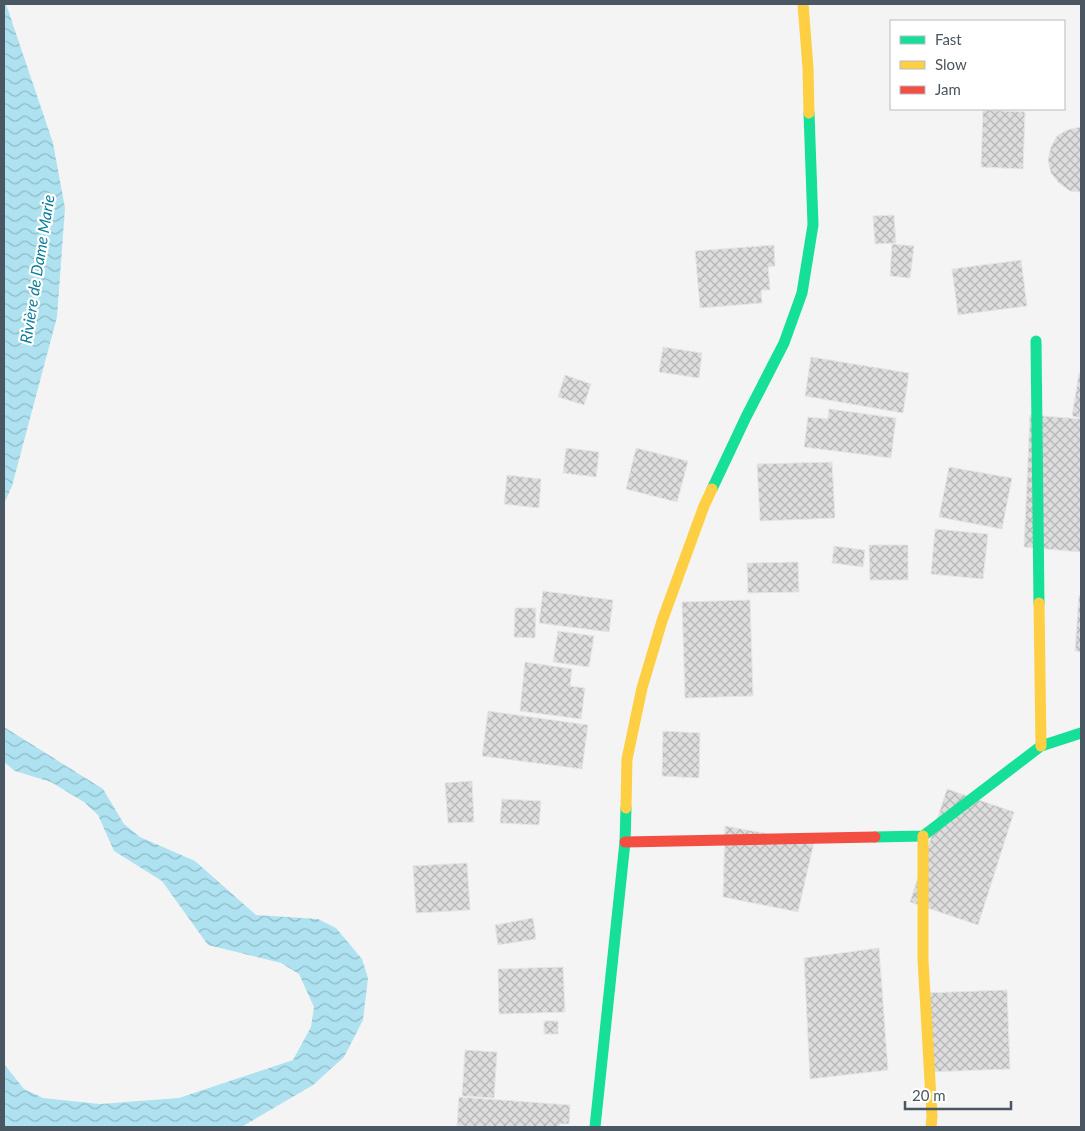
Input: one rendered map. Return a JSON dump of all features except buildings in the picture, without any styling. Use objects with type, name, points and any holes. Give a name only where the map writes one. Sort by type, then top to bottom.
[{"type":"street","points":[[595,1127],[625,842],[627,759],[642,688],[662,621],[704,506],[746,417],[784,343],[802,293],[813,226],[808,68],[803,4]]},
{"type":"street","points":[[1036,341],[1041,746]]},
{"type":"street","points":[[625,842],[923,836],[1041,746],[1081,733]]},
{"type":"street","points":[[923,836],[923,960],[932,1116],[931,1127]]},
{"type":"water","name":"Rivière de Dame Marie","points":[[4,4],[6,4],[53,143],[65,208],[57,317],[12,486],[4,504]]},
{"type":"water","points":[[4,727],[103,789],[124,824],[140,837],[195,861],[256,915],[318,919],[336,928],[362,959],[368,978],[363,1020],[344,1057],[313,1085],[240,1127],[4,1127],[4,1064],[24,1089],[43,1098],[100,1104],[179,1098],[293,1060],[311,1027],[314,1007],[299,974],[281,963],[208,945],[162,881],[114,851],[98,815],[84,802],[51,782],[15,771],[4,762]]},
{"type":"traffic: fast","points":[[712,489],[784,343],[802,293],[813,225],[809,113]]},
{"type":"traffic: fast","points":[[1036,341],[1039,603]]},
{"type":"traffic: fast","points":[[875,837],[923,836],[1041,746],[1081,733]]},
{"type":"traffic: fast","points":[[595,1127],[625,842],[626,808]]},
{"type":"traffic: slow","points":[[803,4],[809,113]]},
{"type":"traffic: slow","points":[[626,808],[627,759],[642,688],[662,621],[712,489]]},
{"type":"traffic: slow","points":[[1039,603],[1041,746]]},
{"type":"traffic: slow","points":[[923,836],[923,960],[932,1116],[931,1127]]},
{"type":"traffic: jam","points":[[625,842],[875,837]]}]
